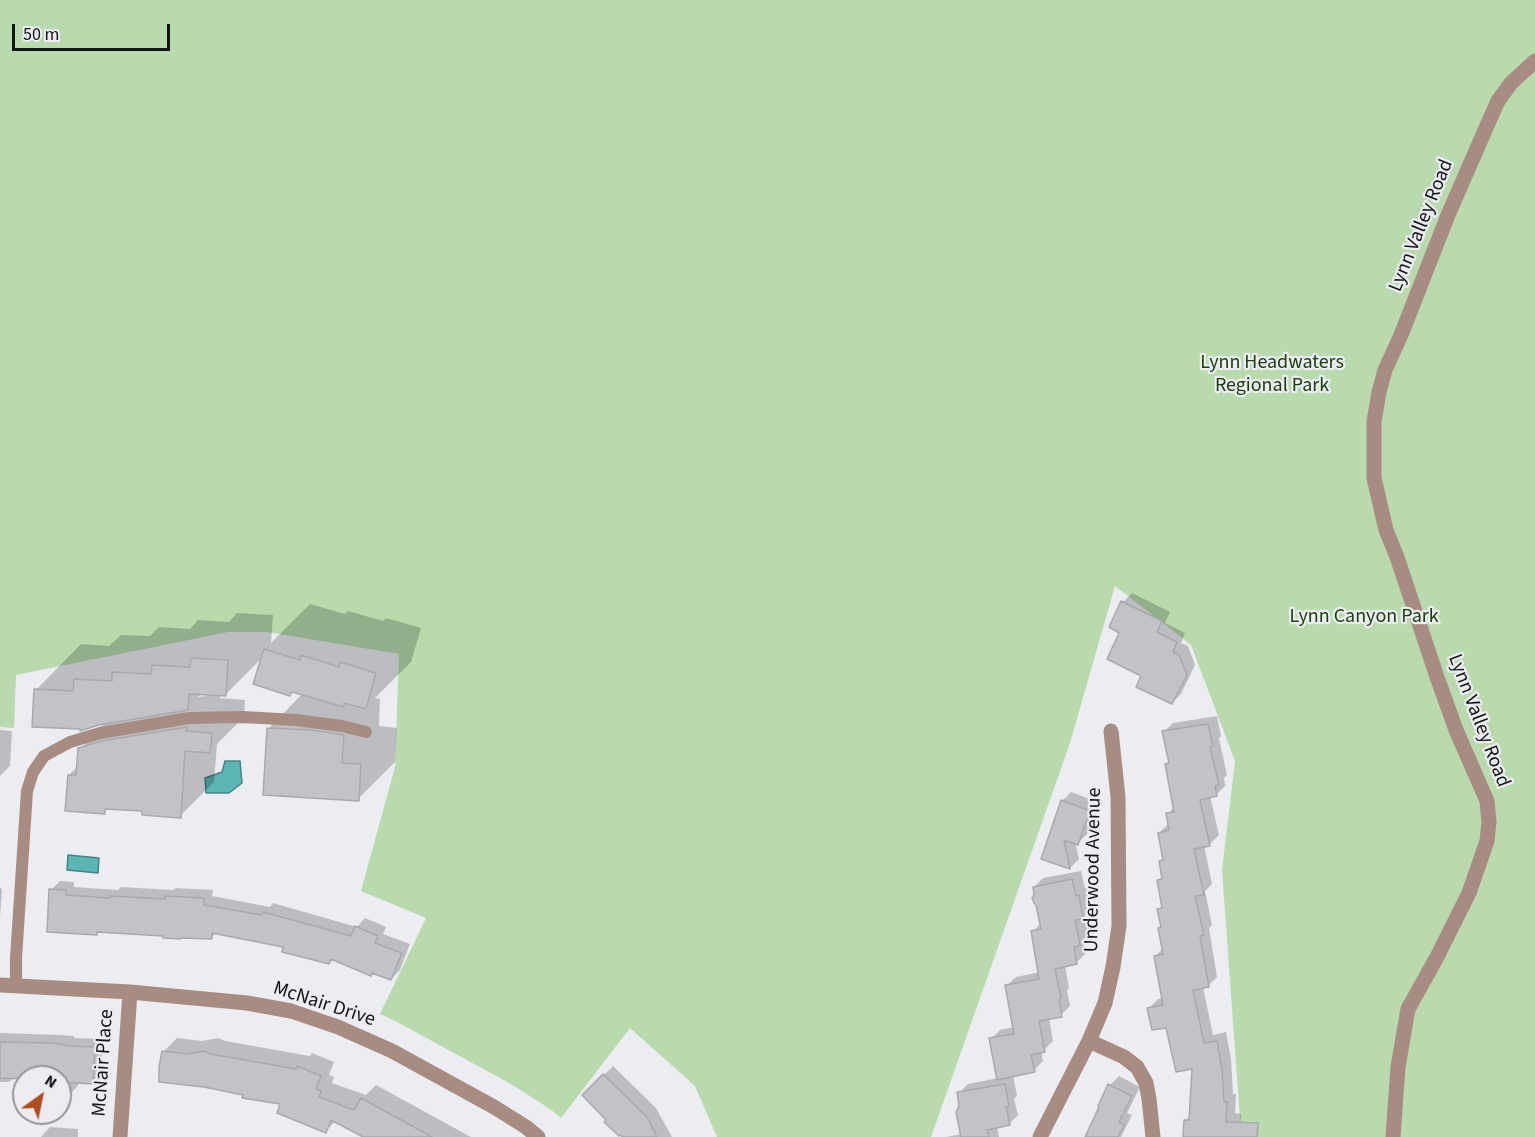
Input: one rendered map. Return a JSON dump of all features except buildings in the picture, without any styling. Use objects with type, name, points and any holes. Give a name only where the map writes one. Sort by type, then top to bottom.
[{"type":"street","name":"Lynn Valley Road","points":[[1393,1137],[1398,1067],[1408,1009],[1469,893],[1487,841],[1490,822],[1487,801],[1456,730],[1386,530],[1374,478],[1374,422],[1385,370],[1485,129],[1498,101],[1511,83],[1535,61]]},
{"type":"street","name":"Underwood Avenue","points":[[1040,1137],[1089,1041],[1105,1003],[1113,967],[1119,926],[1118,797],[1110,731]]},
{"type":"street","name":"McNair Drive","points":[[0,985],[130,992],[248,1003],[291,1011],[338,1027],[392,1051],[526,1127],[538,1137]]},
{"type":"street","name":"McNair Place","points":[[120,1137],[130,992]]},
{"type":"street","points":[[1089,1041],[1124,1057],[1137,1067],[1146,1083],[1153,1137]]},
{"type":"lane","points":[[16,986],[27,791],[33,772],[44,756],[70,742],[100,733],[189,718],[243,717],[296,720],[342,726],[366,732]]},
{"type":"green space","points":[[0,0],[1535,0],[1535,1137],[1234,1137],[1240,1119],[1222,870],[1235,761],[1191,645],[1115,586],[1070,743],[931,1137],[717,1137],[695,1086],[630,1028],[561,1118],[511,1084],[380,1014],[426,918],[361,891],[395,767],[399,654],[267,632],[228,632],[16,675],[14,728],[0,727]]},
{"type":"water","points":[[225,761],[240,761],[242,783],[229,793],[206,793],[205,778],[222,772]]},
{"type":"water","points":[[68,855],[99,858],[98,873],[67,870]]},
{"type":"park label","name":"Lynn Headwaters Regional Park","points":[[1272,376]]},
{"type":"park label","name":"Lynn Canyon Park","points":[[1364,618]]}]
